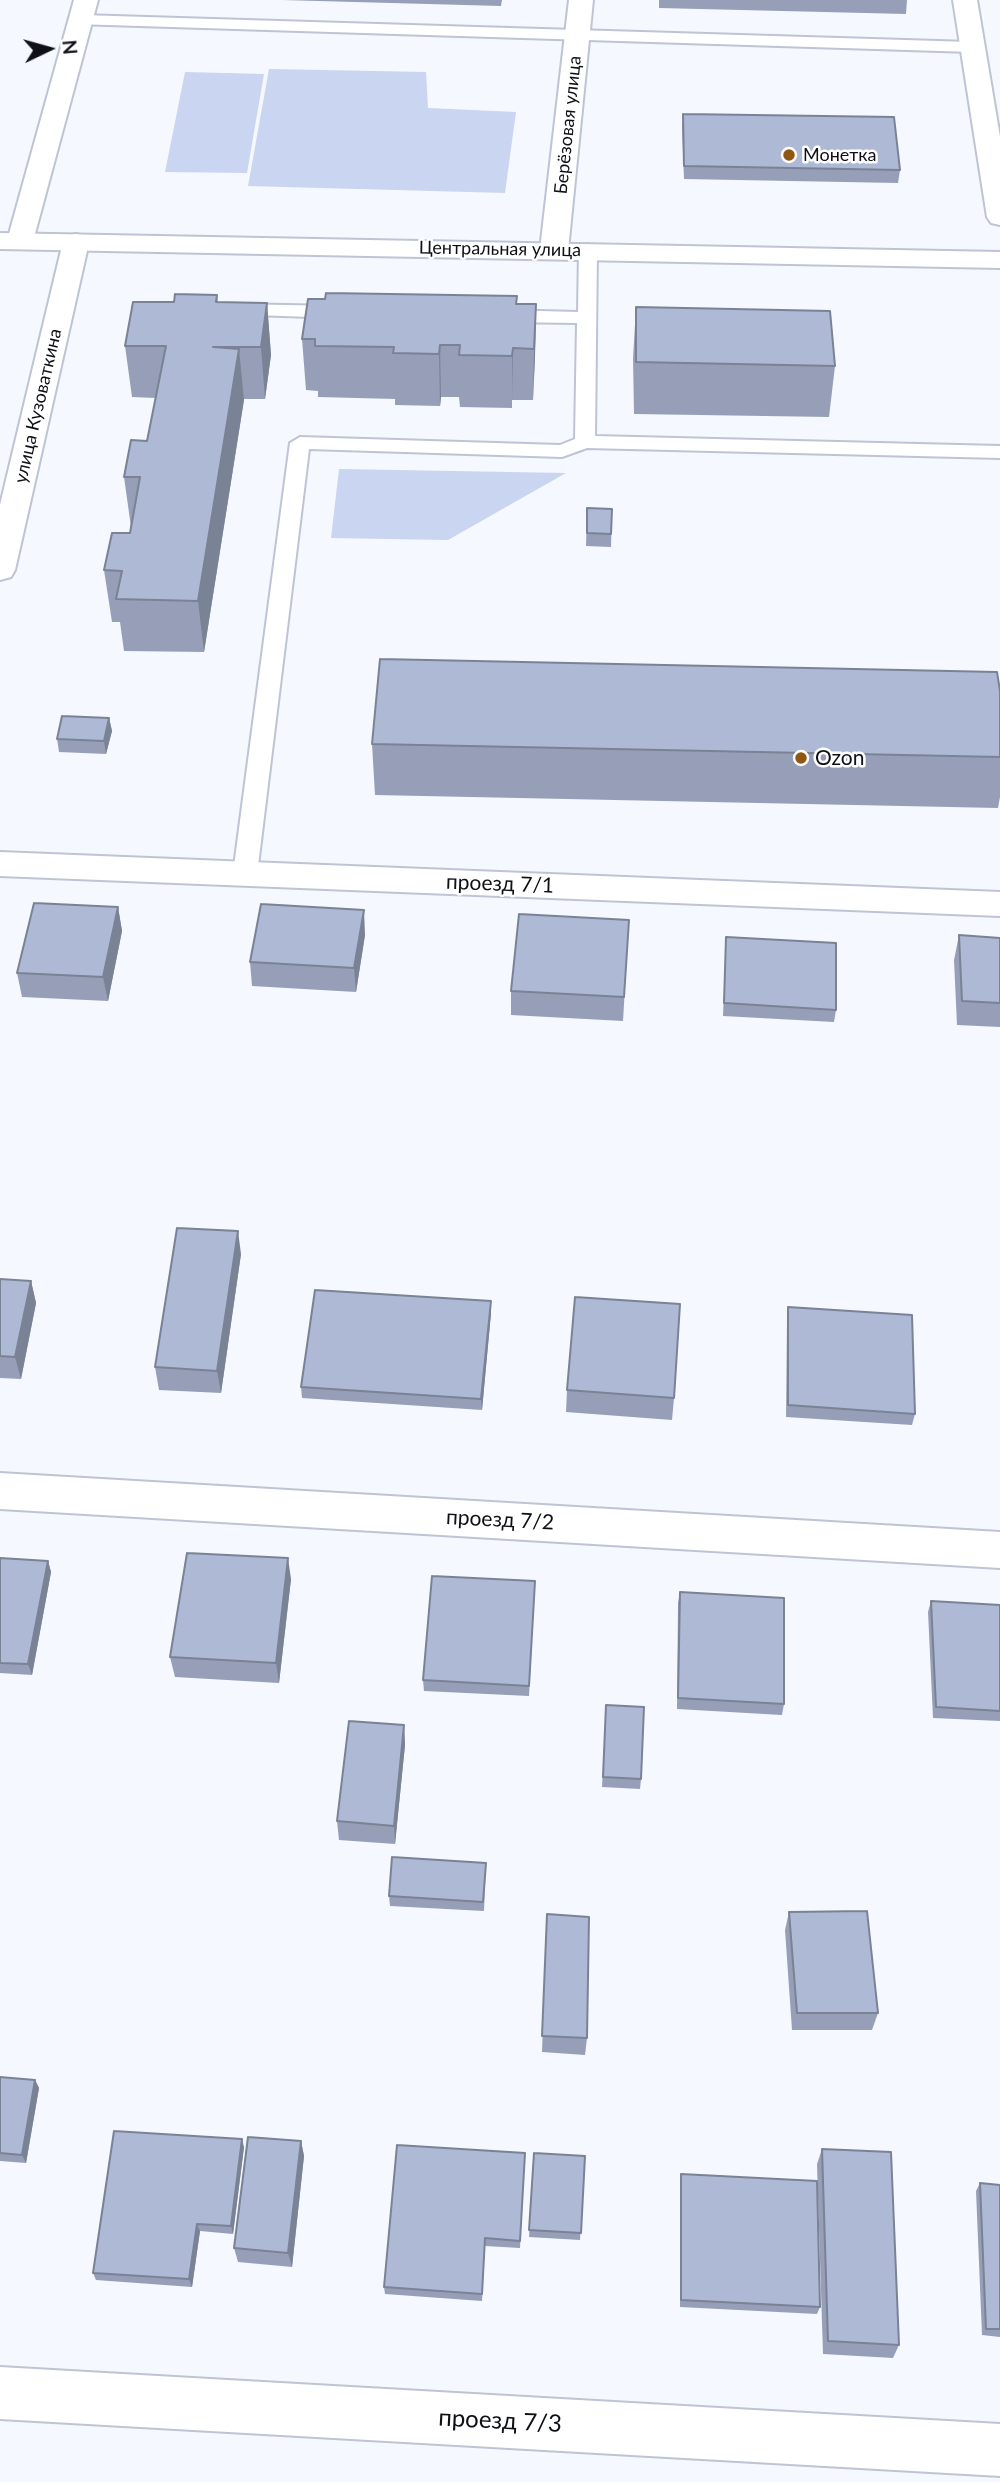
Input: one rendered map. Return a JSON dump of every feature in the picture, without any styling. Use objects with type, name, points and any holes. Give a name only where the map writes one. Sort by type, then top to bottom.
[{"type":"street","name":"Берёзовая улица","points":[[554,250],[581,0]]},
{"type":"street","points":[[965,0],[1000,217]]},
{"type":"street","points":[[10,241],[83,10]]},
{"type":"street","name":"Центральная улица","points":[[10,241],[1000,260]]},
{"type":"street","name":"улица Кузоваткина","points":[[0,570],[76,242]]},
{"type":"street","name":"проезд 7/1","points":[[0,864],[1000,904]]},
{"type":"street","name":"проезд 7/2","points":[[0,1491],[1000,1550]]},
{"type":"street","name":"проезд 7/3","points":[[0,2393],[1000,2450]]},
{"type":"lane","points":[[83,10],[577,34],[971,47]]},
{"type":"lane","points":[[585,442],[587,250]]},
{"type":"lane","points":[[208,309],[357,313]]},
{"type":"lane","points":[[478,315],[587,318]]},
{"type":"lane","points":[[245,874],[300,443],[562,451],[585,442],[1000,452]]},
{"type":"shaded area","points":[[269,69],[426,72],[428,108],[516,112],[505,193],[248,186]]},
{"type":"shaded area","points":[[185,72],[264,74],[247,173],[165,172]]},
{"type":"shaded area","points":[[339,469],[566,473],[448,540],[331,538]]},
{"type":"building","name":"Монетка","points":[[683,114],[894,117],[900,170],[684,166]]},
{"type":"building","points":[[326,293],[517,296],[516,304],[536,304],[534,349],[513,348],[512,356],[459,355],[460,345],[440,345],[439,354],[393,353],[394,347],[315,346],[315,339],[302,339],[308,299],[325,299]]},
{"type":"building","points":[[175,294],[217,295],[216,302],[267,303],[261,347],[213,347],[239,349],[198,601],[116,599],[122,571],[104,570],[112,533],[130,533],[140,477],[124,477],[131,440],[147,441],[166,346],[125,346],[133,302],[174,302]]},
{"type":"building","points":[[636,307],[830,311],[835,366],[636,362]]},
{"type":"building","points":[[587,508],[612,509],[611,534],[587,533]]},
{"type":"building","points":[[380,659],[997,672],[1000,691],[1000,757],[372,744]]},
{"type":"building","points":[[62,716],[109,718],[104,741],[57,739]]},
{"type":"building","points":[[34,903],[118,907],[103,977],[17,973]]},
{"type":"building","points":[[261,904],[364,910],[354,968],[250,962]]},
{"type":"building","points":[[519,914],[629,920],[624,997],[511,991]]},
{"type":"building","points":[[959,935],[1000,938],[1000,1003],[962,1001]]},
{"type":"building","points":[[726,937],[836,943],[836,1010],[724,1003]]},
{"type":"building","points":[[177,1228],[238,1231],[217,1371],[155,1367]]},
{"type":"building","points":[[0,1279],[31,1281],[15,1357],[0,1356]]},
{"type":"building","points":[[315,1290],[491,1301],[481,1399],[301,1387]]},
{"type":"building","points":[[575,1297],[680,1304],[674,1398],[567,1390]]},
{"type":"building","points":[[788,1307],[912,1315],[915,1414],[788,1405]]},
{"type":"building","points":[[187,1553],[288,1558],[276,1663],[170,1657]]},
{"type":"building","points":[[0,1558],[48,1561],[28,1664],[0,1663]]},
{"type":"building","points":[[432,1576],[535,1581],[529,1686],[423,1680]]},
{"type":"building","points":[[680,1592],[784,1598],[784,1704],[678,1698]]},
{"type":"building","points":[[931,1601],[1000,1605],[1000,1711],[936,1707]]},
{"type":"building","points":[[606,1705],[644,1707],[641,1779],[603,1777]]},
{"type":"building","points":[[349,1721],[404,1725],[394,1826],[337,1821]]},
{"type":"building","points":[[392,1857],[486,1863],[483,1902],[389,1896]]},
{"type":"building","points":[[867,1911],[878,2013],[797,2013],[789,1912]]},
{"type":"building","points":[[547,1914],[589,1917],[587,2038],[542,2036]]},
{"type":"building","points":[[0,2077],[35,2080],[22,2155],[0,2153]]},
{"type":"building","points":[[114,2131],[242,2139],[231,2226],[197,2224],[189,2279],[93,2273]]},
{"type":"building","points":[[248,2137],[301,2141],[288,2253],[234,2248]]},
{"type":"building","points":[[397,2145],[525,2153],[520,2241],[485,2238],[482,2294],[384,2287]]},
{"type":"building","points":[[822,2149],[891,2152],[899,2345],[828,2341]]},
{"type":"building","points":[[534,2153],[585,2156],[581,2233],[529,2230]]},
{"type":"building","points":[[681,2174],[817,2181],[820,2307],[681,2300]]},
{"type":"building","points":[[980,2183],[1000,2185],[1000,2329],[986,2329]]},
{"type":"place","name":"Монетка","points":[[789,155]]},
{"type":"place","name":"Ozon","points":[[801,758]]}]
